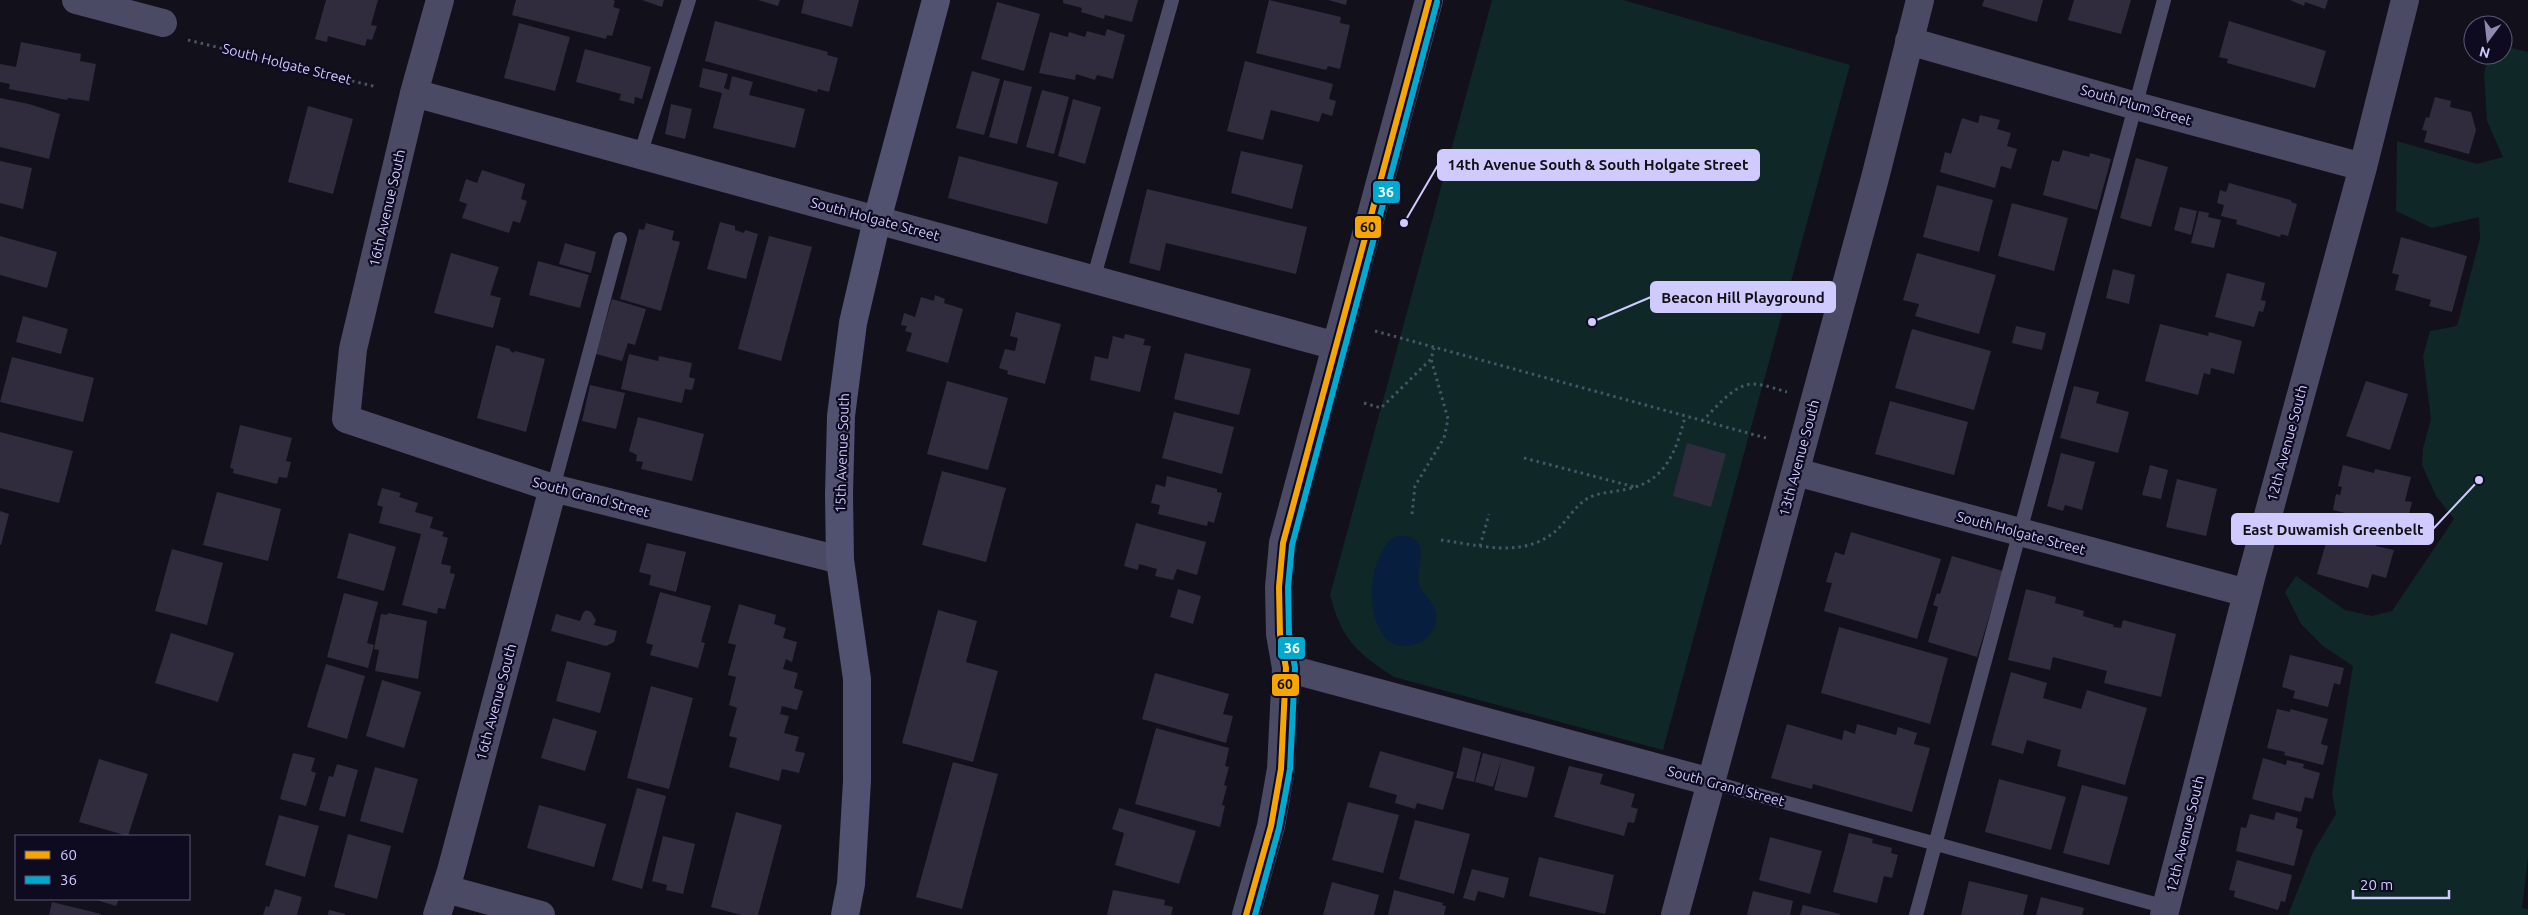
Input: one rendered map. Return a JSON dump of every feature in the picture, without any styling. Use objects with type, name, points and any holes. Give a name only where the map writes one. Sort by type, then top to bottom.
[{"type":"main road","name":"15th Avenue South","points":[[845,915],[851,884],[856,809],[857,688],[840,560],[841,416],[853,324],[877,220],[936,0]]},
{"type":"street","points":[[76,0],[163,23]]},
{"type":"street","name":"16th Avenue South","points":[[346,419],[353,350],[414,93],[440,0]]},
{"type":"street","points":[[1246,915],[1271,826],[1281,769],[1286,668],[1280,634],[1279,587],[1283,543],[1429,0]]},
{"type":"street","name":"13th Avenue South","points":[[1675,915],[1796,472],[1920,0]]},
{"type":"street","name":"12th Avenue South","points":[[2165,911],[2247,593],[2363,167],[2406,0]]},
{"type":"street","name":"South Plum Street","points":[[1909,41],[2136,106],[2363,167]]},
{"type":"street","name":"South Holgate Street","points":[[414,93],[1336,346]]},
{"type":"street","name":"South Grand Street","points":[[346,419],[553,488],[840,560]]},
{"type":"street","name":"South Holgate Street","points":[[1796,472],[2247,593]]},
{"type":"street","name":"16th Avenue South","points":[[438,915],[553,488]]},
{"type":"street","name":"South Grand Street","points":[[1286,668],[1711,782]]},
{"type":"street","points":[[446,889],[541,915]]},
{"type":"lane","points":[[640,155],[690,0]]},
{"type":"lane","points":[[1093,280],[1172,0]]},
{"type":"lane","points":[[1916,915],[2164,0]]},
{"type":"lane","points":[[553,488],[620,239]]},
{"type":"lane","name":"South Grand Street","points":[[1711,782],[1936,844],[2165,911]]},
{"type":"path","name":"South Holgate Street","points":[[197,42],[377,87]]},
{"type":"path","points":[[1375,331],[1766,438]]},
{"type":"path","points":[[1364,403],[1381,408],[1431,359],[1434,348]]},
{"type":"path","points":[[1412,514],[1416,486],[1444,438],[1448,419],[1431,359]]},
{"type":"path","points":[[1701,421],[1730,395],[1748,385],[1766,386],[1794,393]]},
{"type":"path","points":[[1442,540],[1510,549],[1533,544],[1553,533],[1580,503],[1591,497],[1636,487],[1652,479],[1667,465],[1678,446],[1685,417]]},
{"type":"path","points":[[1524,458],[1636,487]]},
{"type":"path","points":[[1480,546],[1488,514]]},
{"type":"green space","points":[[1492,0],[1623,0],[1850,65],[1663,750],[1394,677],[1352,644],[1340,623],[1330,595]]},
{"type":"green space","points":[[2513,48],[2528,52],[2528,858],[2522,908],[2528,909],[2528,915],[2288,915],[2313,852],[2336,814],[2332,793],[2353,666],[2323,646],[2301,624],[2285,592],[2296,576],[2345,610],[2372,616],[2392,611],[2454,519],[2436,496],[2422,465],[2423,448],[2431,419],[2423,356],[2430,331],[2457,326],[2480,238],[2479,217],[2432,228],[2396,211],[2397,141],[2477,164],[2503,157],[2487,121],[2484,73],[2486,65],[2513,65]]},
{"type":"water","points":[[1397,536],[1409,537],[1416,540],[1420,545],[1419,584],[1435,608],[1436,613],[1436,623],[1432,631],[1426,638],[1409,646],[1400,646],[1384,636],[1378,625],[1372,598],[1372,583],[1380,555],[1387,544]]},
{"type":"building","points":[[326,0],[378,0],[371,25],[377,26],[372,40],[367,39],[365,46],[328,36],[327,42],[315,39]]},
{"type":"building","points":[[516,0],[613,0],[615,1],[613,7],[620,9],[612,36],[607,35],[606,39],[512,15]]},
{"type":"building","points":[[642,0],[664,0],[662,7]]},
{"type":"building","points":[[758,0],[780,0],[778,6]]},
{"type":"building","points":[[804,0],[859,0],[852,27],[801,13]]},
{"type":"building","points":[[1063,0],[1138,0],[1132,22],[1105,15],[1104,19],[1081,12],[1082,8],[1063,3]]},
{"type":"building","points":[[1269,0],[1341,17],[1340,23],[1350,25],[1340,69],[1328,66],[1326,70],[1256,53]]},
{"type":"building","points":[[1328,0],[1347,0],[1346,5]]},
{"type":"building","points":[[1984,0],[2043,0],[2037,22],[1982,6]]},
{"type":"building","points":[[2074,0],[2131,0],[2121,34],[2068,20]]},
{"type":"building","points":[[2290,0],[2328,0],[2325,9],[2305,2],[2304,6]]},
{"type":"building","points":[[997,2],[1040,14],[1024,71],[981,59]]},
{"type":"building","points":[[715,21],[828,52],[827,55],[838,58],[829,92],[818,89],[817,92],[705,61]]},
{"type":"building","points":[[2229,21],[2326,51],[2315,88],[2227,63],[2228,59],[2219,57]]},
{"type":"building","points":[[519,23],[570,37],[555,91],[504,78]]},
{"type":"building","points":[[1107,29],[1125,35],[1113,79],[1097,75],[1095,80],[1076,74],[1075,80],[1039,73],[1050,32],[1068,37],[1069,32],[1085,37],[1087,31],[1105,36]]},
{"type":"building","points":[[21,42],[81,54],[80,61],[96,64],[89,101],[68,98],[67,100],[9,89],[10,84],[0,82],[0,64],[16,67]]},
{"type":"building","points":[[585,49],[651,67],[642,99],[635,97],[634,104],[619,100],[621,94],[576,82]]},
{"type":"building","points":[[1245,61],[1333,84],[1329,99],[1336,101],[1332,116],[1322,113],[1319,122],[1271,110],[1263,140],[1227,131]]},
{"type":"building","points":[[703,68],[728,74],[724,88],[729,90],[732,76],[753,82],[749,95],[805,109],[795,148],[713,128],[722,93],[699,87]]},
{"type":"building","points":[[972,71],[1000,79],[984,135],[956,128]]},
{"type":"building","points":[[1004,80],[1032,87],[1017,144],[989,137]]},
{"type":"building","points":[[1042,90],[1069,97],[1054,154],[1026,147]]},
{"type":"building","points":[[2435,97],[2451,101],[2450,107],[2471,112],[2476,130],[2469,154],[2424,142],[2427,131],[2422,130],[2426,117],[2429,118]]},
{"type":"building","points":[[0,98],[29,104],[60,114],[49,159],[0,147]]},
{"type":"building","points":[[1073,99],[1101,107],[1085,164],[1058,156]]},
{"type":"building","points":[[671,104],[692,109],[685,139],[665,134]]},
{"type":"building","points":[[308,106],[353,119],[333,194],[288,182]]},
{"type":"building","points":[[1980,115],[2000,120],[1997,129],[2011,133],[2007,146],[2017,149],[2011,169],[2001,166],[1995,188],[1940,172],[1945,152],[1951,154],[1962,118],[1978,123]]},
{"type":"building","points":[[2063,150],[2089,157],[2090,153],[2111,159],[2097,210],[2043,195],[2052,160],[2059,162]]},
{"type":"building","points":[[1241,151],[1303,165],[1292,209],[1231,193]]},
{"type":"building","points":[[959,156],[1058,182],[1047,224],[948,198]]},
{"type":"building","points":[[2136,158],[2168,167],[2151,227],[2120,218]]},
{"type":"building","points":[[0,161],[32,168],[23,209],[0,203]]},
{"type":"building","points":[[482,170],[525,184],[521,199],[527,201],[520,223],[513,221],[509,233],[462,218],[467,204],[459,201],[466,179],[477,183]]},
{"type":"building","points":[[2229,183],[2291,200],[2291,202],[2297,204],[2288,236],[2281,234],[2280,237],[2236,224],[2237,220],[2221,216],[2224,205],[2217,203],[2220,190],[2226,192]]},
{"type":"building","points":[[1937,185],[1993,200],[1979,252],[1923,237]]},
{"type":"building","points":[[1147,189],[1307,227],[1296,274],[1166,243],[1160,271],[1129,263]]},
{"type":"building","points":[[2012,203],[2068,218],[2054,271],[1998,256]]},
{"type":"building","points":[[2180,207],[2197,211],[2191,235],[2174,230]]},
{"type":"building","points":[[2199,211],[2209,213],[2208,217],[2221,220],[2214,248],[2191,243]]},
{"type":"building","points":[[720,222],[735,226],[735,230],[744,233],[745,230],[758,234],[746,279],[707,269]]},
{"type":"building","points":[[646,223],[674,231],[672,240],[680,242],[661,311],[620,299],[639,229],[644,230]]},
{"type":"building","points":[[0,236],[57,252],[47,288],[0,275]]},
{"type":"building","points":[[769,236],[812,247],[781,361],[738,349]]},
{"type":"building","points":[[2401,237],[2467,256],[2452,312],[2429,306],[2431,300],[2395,290],[2399,275],[2392,273]]},
{"type":"building","points":[[565,243],[596,252],[591,273],[559,264]]},
{"type":"building","points":[[451,253],[499,267],[490,295],[501,298],[493,328],[434,313]]},
{"type":"building","points":[[1917,253],[1996,275],[1979,334],[1915,316],[1919,304],[1903,300]]},
{"type":"building","points":[[538,261],[589,275],[580,308],[529,295]]},
{"type":"building","points":[[2113,269],[2135,275],[2129,304],[2106,298]]},
{"type":"building","points":[[2227,273],[2265,283],[2261,300],[2266,301],[2263,312],[2259,311],[2254,327],[2215,317]]},
{"type":"building","points":[[935,295],[945,299],[944,303],[963,309],[948,363],[906,351],[912,333],[905,331],[907,326],[901,325],[904,313],[915,317],[921,297],[934,301]]},
{"type":"building","points":[[612,299],[646,309],[635,345],[628,343],[622,361],[596,354]]},
{"type":"building","points":[[1016,312],[1061,324],[1045,384],[1007,374],[1008,371],[999,368],[1005,349],[1015,351],[1018,338],[1010,336]]},
{"type":"building","points":[[23,316],[68,329],[61,354],[16,342]]},
{"type":"building","points":[[2160,324],[2208,336],[2209,332],[2242,341],[2234,374],[2211,368],[2210,375],[2204,373],[2198,395],[2145,381]]},
{"type":"building","points":[[2016,326],[2046,333],[2042,350],[2012,343]]},
{"type":"building","points":[[1912,329],[1991,351],[1974,410],[1895,388]]},
{"type":"building","points":[[1125,334],[1145,339],[1143,345],[1151,346],[1140,392],[1090,380],[1095,356],[1108,359],[1113,336],[1124,339]]},
{"type":"building","points":[[496,345],[510,349],[514,353],[515,351],[545,359],[526,432],[477,418]]},
{"type":"building","points":[[1185,353],[1251,369],[1239,415],[1174,399]]},
{"type":"building","points":[[629,354],[658,361],[659,356],[692,363],[689,377],[695,379],[692,390],[685,389],[682,403],[621,389]]},
{"type":"building","points":[[12,357],[94,378],[83,422],[0,402]]},
{"type":"building","points":[[947,381],[1008,398],[988,470],[927,454]]},
{"type":"building","points":[[2366,381],[2408,394],[2390,450],[2346,436]]},
{"type":"building","points":[[590,385],[625,393],[616,429],[582,421]]},
{"type":"building","points":[[2074,386],[2099,392],[2096,403],[2129,412],[2118,453],[2060,438]]},
{"type":"building","points":[[1890,401],[1968,422],[1954,475],[1875,454]]},
{"type":"building","points":[[1174,412],[1234,427],[1222,474],[1162,458]]},
{"type":"building","points":[[638,417],[704,434],[692,481],[641,469],[643,462],[636,461],[637,455],[629,451]]},
{"type":"building","points":[[240,425],[292,438],[286,461],[291,462],[287,478],[279,477],[277,484],[233,473],[234,469],[230,468]]},
{"type":"building","points":[[0,432],[73,451],[59,503],[0,488]]},
{"type":"building","points":[[1687,443],[1726,454],[1711,507],[1673,496]]},
{"type":"building","points":[[2061,453],[2095,462],[2082,510],[2065,505],[2063,511],[2047,506]]},
{"type":"building","points":[[2150,465],[2168,470],[2161,499],[2142,495]]},
{"type":"building","points":[[2343,465],[2374,473],[2375,469],[2411,477],[2405,501],[2412,502],[2406,528],[2333,510],[2336,494],[2340,495],[2342,487],[2338,486]]},
{"type":"building","points":[[942,471],[1006,488],[986,562],[922,545]]},
{"type":"building","points":[[1167,476],[1217,489],[1217,492],[1222,493],[1214,523],[1208,521],[1207,526],[1158,514],[1160,505],[1151,503],[1156,484],[1165,487]]},
{"type":"building","points":[[2177,479],[2217,489],[2206,536],[2166,527]]},
{"type":"building","points":[[382,488],[401,493],[399,497],[418,503],[415,512],[433,517],[430,528],[444,532],[442,536],[448,538],[441,564],[451,566],[450,573],[455,574],[445,609],[438,608],[437,614],[402,605],[421,534],[379,523],[383,507],[377,505]]},
{"type":"building","points":[[217,492],[281,509],[268,561],[203,545]]},
{"type":"building","points":[[0,511],[9,514],[1,545],[0,545]]},
{"type":"building","points":[[2328,519],[2380,533],[2376,546],[2394,550],[2386,578],[2372,574],[2368,588],[2317,574],[2326,543],[2321,542]]},
{"type":"building","points":[[1136,523],[1206,542],[1197,575],[1177,569],[1173,580],[1155,576],[1157,569],[1139,564],[1138,570],[1124,566]]},
{"type":"building","points":[[1851,532],[1941,559],[1917,639],[1824,611],[1832,583],[1826,582],[1835,552],[1844,555]]},
{"type":"building","points":[[349,533],[396,547],[384,591],[337,578]]},
{"type":"building","points":[[647,543],[686,552],[676,592],[649,585],[651,575],[639,572]]},
{"type":"building","points":[[172,549],[223,563],[207,625],[155,611]]},
{"type":"building","points":[[1952,556],[2003,571],[1977,657],[1928,642],[1938,607],[1933,605],[1937,593],[1940,594]]},
{"type":"building","points":[[1178,589],[1201,596],[1193,624],[1170,617]]},
{"type":"building","points":[[2026,589],[2056,597],[2055,603],[2084,611],[2083,616],[2114,625],[2113,627],[2121,628],[2123,620],[2176,634],[2161,697],[2104,683],[2107,671],[2053,657],[2050,670],[2008,660]]},
{"type":"building","points":[[660,592],[711,606],[701,642],[705,643],[698,668],[650,655],[653,645],[646,643]]},
{"type":"building","points":[[344,593],[378,602],[367,643],[374,645],[368,668],[327,657]]},
{"type":"building","points":[[739,604],[776,615],[774,624],[786,628],[783,638],[797,642],[792,662],[786,659],[783,669],[798,673],[794,688],[803,691],[797,710],[782,706],[780,714],[789,716],[784,733],[799,737],[795,751],[805,753],[799,773],[782,769],[779,781],[729,767],[737,738],[729,736],[737,708],[729,705],[736,677],[728,675],[736,645],[728,643]]},
{"type":"building","points":[[586,610],[591,612],[596,620],[594,625],[617,631],[614,642],[606,646],[551,631],[556,614],[580,621]]},
{"type":"building","points":[[938,610],[977,621],[966,662],[998,671],[973,762],[902,743]]},
{"type":"building","points":[[388,613],[427,621],[418,679],[375,671],[379,650],[374,649],[381,614],[387,615]]},
{"type":"building","points":[[1839,627],[1948,658],[1930,724],[1821,693]]},
{"type":"building","points":[[171,633],[234,653],[218,702],[155,683]]},
{"type":"building","points":[[2290,655],[2344,668],[2340,685],[2334,683],[2328,707],[2293,698],[2295,691],[2282,687]]},
{"type":"building","points":[[567,661],[611,673],[600,713],[556,701]]},
{"type":"building","points":[[326,664],[365,676],[347,739],[307,727]]},
{"type":"building","points":[[2011,672],[2047,683],[2043,698],[2081,709],[2087,690],[2147,708],[2125,785],[2057,766],[2061,750],[2027,740],[2023,754],[1991,745]]},
{"type":"building","points":[[1155,673],[1229,694],[1223,714],[1233,716],[1226,743],[1142,719]]},
{"type":"building","points":[[382,680],[421,692],[404,748],[366,736]]},
{"type":"building","points":[[651,686],[693,698],[669,789],[627,778]]},
{"type":"building","points":[[2277,709],[2290,712],[2290,709],[2328,719],[2321,744],[2328,746],[2323,765],[2284,755],[2285,752],[2267,748]]},
{"type":"building","points":[[553,718],[597,731],[585,771],[541,758]]},
{"type":"building","points":[[1787,724],[1842,740],[1844,730],[1855,734],[1857,724],[1896,735],[1898,727],[1917,733],[1914,744],[1930,748],[1912,812],[1813,784],[1812,789],[1771,778]]},
{"type":"building","points":[[1156,728],[1229,748],[1225,766],[1229,767],[1224,785],[1227,786],[1222,805],[1225,806],[1220,827],[1135,804]]},
{"type":"building","points":[[1463,747],[1481,752],[1474,782],[1456,778]]},
{"type":"building","points":[[1380,751],[1454,772],[1443,810],[1417,803],[1415,809],[1395,803],[1397,795],[1369,787]]},
{"type":"building","points":[[293,753],[315,758],[311,771],[316,773],[306,806],[280,799]]},
{"type":"building","points":[[1483,753],[1502,758],[1493,787],[1475,782]]},
{"type":"building","points":[[1502,758],[1535,767],[1527,798],[1494,790]]},
{"type":"building","points":[[2263,758],[2286,765],[2287,760],[2304,764],[2303,768],[2320,773],[2313,799],[2305,797],[2301,812],[2252,799]]},
{"type":"building","points":[[99,759],[148,774],[128,835],[79,822]]},
{"type":"building","points":[[953,762],[998,774],[962,909],[916,897]]},
{"type":"building","points":[[337,764],[358,770],[345,817],[319,810],[329,776],[333,777]]},
{"type":"building","points":[[1569,766],[1603,774],[1600,784],[1635,794],[1631,807],[1638,809],[1634,823],[1628,822],[1624,836],[1554,817]]},
{"type":"building","points":[[375,767],[418,779],[403,833],[360,821]]},
{"type":"building","points":[[1999,779],[2066,797],[2051,850],[1985,832]]},
{"type":"building","points":[[2082,785],[2128,797],[2109,865],[2063,853]]},
{"type":"building","points":[[637,788],[666,796],[642,889],[612,880]]},
{"type":"building","points":[[1348,802],[1399,815],[1383,873],[1332,860]]},
{"type":"building","points":[[539,805],[606,824],[594,867],[527,848]]},
{"type":"building","points":[[1119,808],[1196,831],[1179,884],[1115,865],[1124,833],[1112,829]]},
{"type":"building","points":[[736,812],[782,825],[758,915],[741,915],[711,907]]},
{"type":"building","points":[[2276,812],[2298,818],[2296,828],[2303,830],[2294,866],[2236,851],[2241,827],[2246,828],[2250,814],[2274,820]]},
{"type":"building","points":[[279,815],[319,826],[305,877],[265,865]]},
{"type":"building","points":[[1415,820],[1470,834],[1454,894],[1399,879]]},
{"type":"building","points":[[1849,833],[1873,839],[1872,843],[1892,848],[1891,853],[1898,855],[1892,878],[1884,876],[1877,903],[1833,892]]},
{"type":"building","points":[[348,834],[391,846],[377,899],[334,887]]},
{"type":"building","points":[[663,836],[695,844],[683,894],[666,890],[667,885],[652,881]]},
{"type":"building","points":[[1770,837],[1822,851],[1810,894],[1759,880]]},
{"type":"building","points":[[1539,857],[1614,875],[1605,914],[1529,896]]},
{"type":"building","points":[[2237,860],[2292,875],[2285,902],[2281,901],[2278,910],[2234,897],[2235,891],[2229,890]]},
{"type":"building","points":[[1472,869],[1509,878],[1504,898],[1478,891],[1475,901],[1463,898]]},
{"type":"building","points":[[1969,881],[2028,895],[2023,915],[1961,915]]},
{"type":"building","points":[[1332,882],[1379,895],[1374,915],[1323,915]]},
{"type":"building","points":[[275,889],[302,897],[297,915],[263,915],[266,906],[269,907]]},
{"type":"building","points":[[1113,890],[1165,900],[1164,905],[1173,907],[1171,915],[1107,915]]},
{"type":"building","points":[[1394,890],[1443,903],[1442,905],[1446,906],[1444,915],[1388,915]]},
{"type":"building","points":[[1753,891],[1793,901],[1790,915],[1747,915]]},
{"type":"building","points":[[2041,897],[2084,908],[2082,915],[2036,915]]},
{"type":"building","points":[[96,900],[119,900],[116,906]]},
{"type":"building","points":[[52,902],[101,914],[101,915],[49,915]]},
{"type":"building","points":[[1803,905],[1840,914],[1840,915],[1800,915]]},
{"type":"building","points":[[329,910],[345,914],[345,915],[328,915]]},
{"type":"transit line","name":"60","points":[[1246,915],[1271,826],[1281,769],[1286,668],[1280,634],[1279,587],[1283,543],[1429,0]]},
{"type":"transit line","name":"36","points":[[1255,915],[1279,828],[1290,769],[1295,668],[1289,633],[1288,587],[1292,545],[1437,2]]},
{"type":"place","name":"14th Avenue South & South Holgate Street","points":[[1404,223]]},
{"type":"place","name":"Beacon Hill Playground","points":[[1592,322]]},
{"type":"place","name":"East Duwamish Greenbelt","points":[[2479,480]]}]
